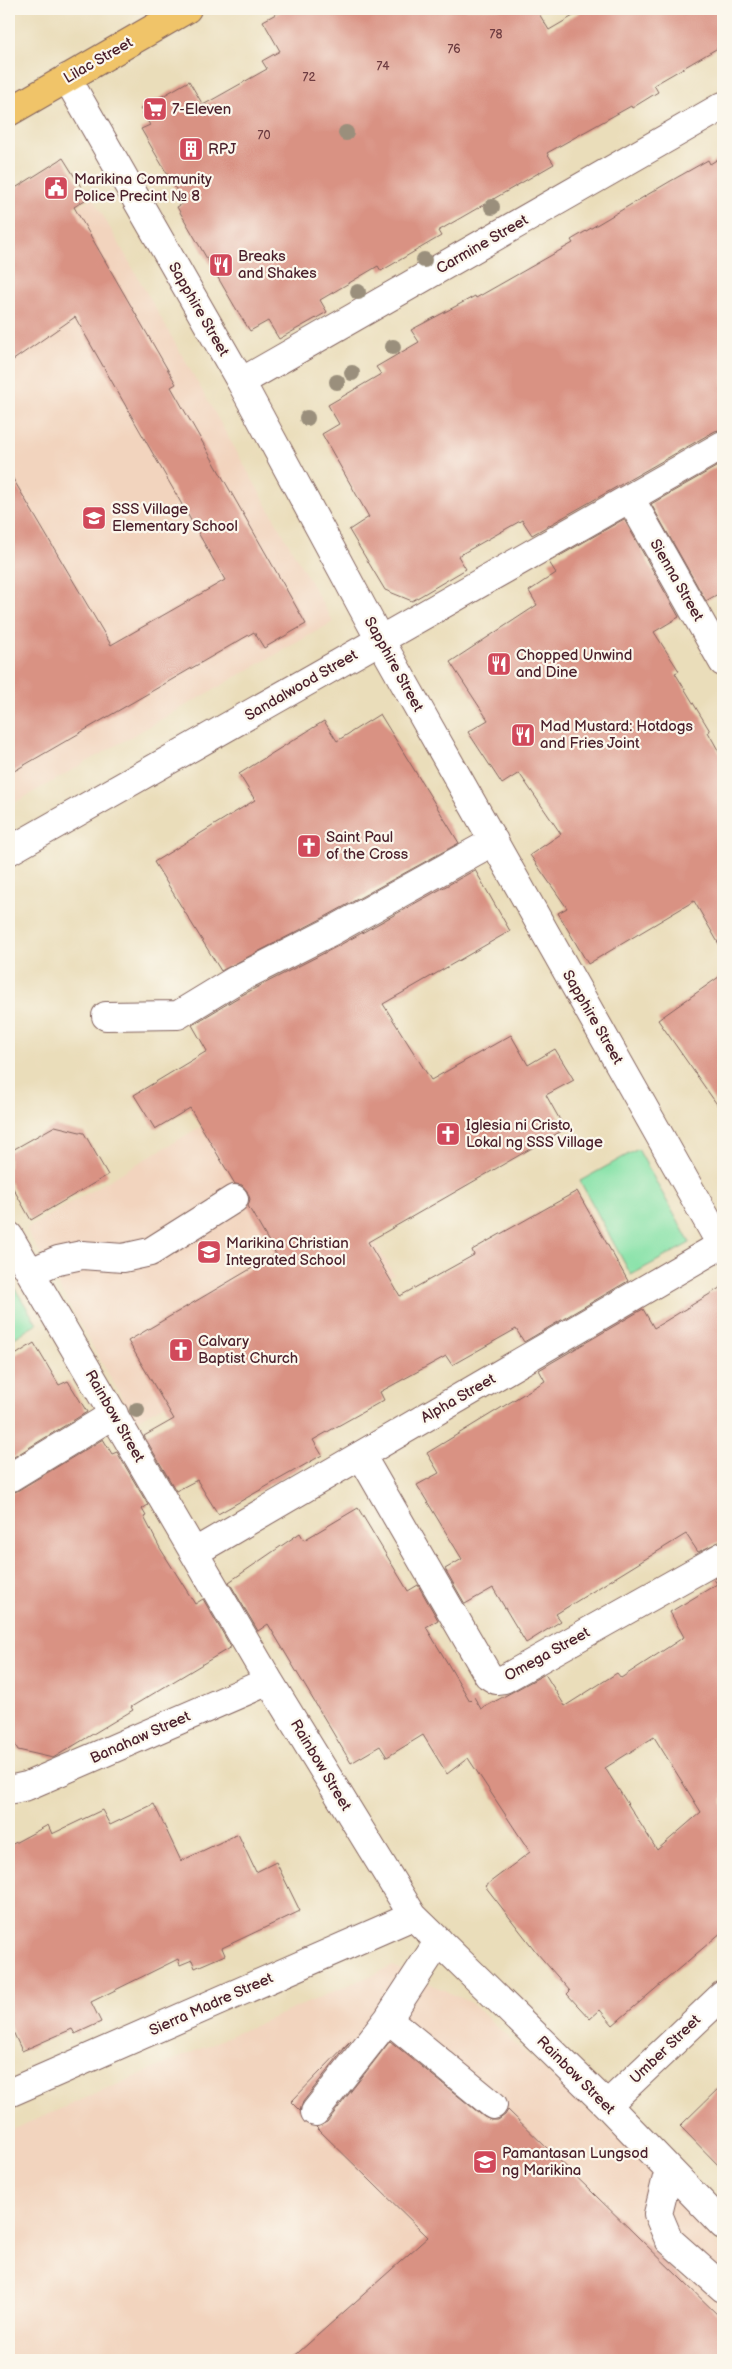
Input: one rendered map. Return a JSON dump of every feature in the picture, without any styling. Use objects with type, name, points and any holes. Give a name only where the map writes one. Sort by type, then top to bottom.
[{"type":"main road","name":"Lilac Street","points":[[9,112],[187,9]]},
{"type":"street","name":"Sapphire Street","points":[[67,78],[241,382],[380,640],[722,1246]]},
{"type":"street","name":"Carmine Street","points":[[241,382],[723,106]]},
{"type":"street","name":"Sandalwood Street","points":[[9,851],[723,445]]},
{"type":"street","name":"Sienna Street","points":[[630,498],[723,662]]},
{"type":"street","points":[[106,1016],[178,1015],[234,981],[332,931],[494,841]]},
{"type":"street","points":[[31,1272],[58,1260],[82,1255],[123,1258],[150,1252],[234,1199]]},
{"type":"street","name":"Rainbow Street","points":[[9,1236],[269,1681],[413,1916],[607,2105],[723,2225]]},
{"type":"street","name":"Alpha Street","points":[[195,1552],[722,1246]]},
{"type":"street","points":[[9,1478],[114,1414]]},
{"type":"street","name":"Omega Street","points":[[361,1455],[488,1675],[496,1680],[504,1679],[723,1556]]},
{"type":"street","name":"Banahaw Street","points":[[9,1790],[27,1786],[269,1681]]},
{"type":"street","name":"Sierra Madre Street","points":[[9,2093],[413,1916]]},
{"type":"street","points":[[315,2112],[388,2019],[439,1941]]},
{"type":"street","name":"Umber Street","points":[[607,2105],[723,1995]]},
{"type":"street","points":[[388,2019],[494,2105]]},
{"type":"street","points":[[669,2169],[658,2214],[669,2240],[723,2288]]},
{"type":"shaded area","name":"SSS Village Elementary School","points":[[93,198],[333,622],[9,806],[9,251]]},
{"type":"shaded area","name":"Marikina Christian Integrated School","points":[[278,1081],[394,1275],[135,1421],[26,1229]]},
{"type":"shaded area","points":[[393,1966],[471,2003],[627,2145],[723,2251],[723,2360],[9,2360],[9,2131]]},
{"type":"green space","points":[[638,1149],[690,1243],[631,1275],[580,1181]]},
{"type":"green space","points":[[9,1279],[37,1324],[9,1341]]},
{"type":"building","points":[[285,9],[536,9],[549,30],[585,9],[723,9],[723,45],[654,85],[658,92],[632,108],[631,106],[547,153],[554,164],[438,231],[441,236],[381,271],[378,266],[320,300],[327,312],[279,339],[268,321],[250,331],[235,307],[177,207],[184,203],[141,129],[150,125],[140,109],[189,81],[203,105],[267,69],[262,61],[280,51],[263,21]]},
{"type":"building","points":[[723,156],[723,429],[715,431],[532,535],[522,520],[458,556],[466,569],[412,601],[385,590],[349,530],[369,517],[322,434],[339,424],[328,405],[381,374],[376,367],[419,342],[411,330],[475,296],[476,298],[573,243],[571,240],[708,160],[710,164]]},
{"type":"building","points":[[63,158],[88,198],[74,207],[176,384],[171,387],[306,624],[264,648],[254,632],[9,774],[9,472],[111,645],[225,580],[75,317],[9,363],[9,192]]},
{"type":"building","points":[[723,463],[723,591],[706,601],[651,504]]},
{"type":"building","points":[[624,519],[679,617],[654,632],[679,671],[675,673],[710,731],[708,732],[723,759],[723,951],[694,901],[588,964],[558,913],[567,908],[530,855],[561,834],[519,773],[502,784],[468,732],[488,720],[450,662],[537,605],[529,591],[556,573],[549,562]]},
{"type":"building","name":"Saint Paul of the Cross","points":[[380,714],[459,843],[325,917],[221,971],[154,862],[255,800],[239,774],[324,721],[337,741]]},
{"type":"building","points":[[475,870],[510,931],[383,1004],[431,1080],[511,1035],[528,1065],[555,1049],[574,1080],[546,1095],[565,1129],[368,1242],[400,1296],[474,1255],[472,1250],[577,1191],[628,1281],[524,1342],[516,1329],[452,1365],[446,1356],[380,1392],[384,1400],[313,1440],[322,1455],[218,1514],[197,1480],[176,1491],[144,1436],[174,1419],[128,1341],[276,1254],[248,1206],[250,1199],[247,1191],[242,1185],[235,1184],[190,1108],[155,1129],[134,1095],[207,1051],[192,1025],[242,995],[340,945]]},
{"type":"building","points":[[723,974],[723,1113],[658,1020]]},
{"type":"building","points":[[55,1126],[84,1133],[108,1175],[31,1220],[9,1181],[9,1152]]},
{"type":"building","points":[[723,1286],[723,1540],[698,1552],[686,1534],[556,1614],[561,1621],[526,1643],[493,1588],[465,1604],[445,1569],[462,1559],[417,1485],[439,1473],[427,1453],[545,1381],[539,1370],[643,1309],[654,1328]]},
{"type":"building","points":[[34,1343],[59,1385],[68,1381],[87,1412],[9,1460],[9,1359]]},
{"type":"building","points":[[103,1439],[112,1454],[117,1452],[148,1505],[142,1509],[146,1516],[144,1517],[160,1548],[195,1604],[203,1599],[231,1647],[131,1707],[133,1710],[53,1758],[18,1750],[9,1734],[9,1494]]},
{"type":"building","points":[[358,1508],[408,1591],[418,1585],[438,1620],[426,1627],[470,1701],[474,1697],[481,1709],[545,1674],[565,1706],[617,1673],[621,1678],[684,1637],[670,1612],[717,1584],[714,1579],[723,1574],[723,1931],[613,2025],[600,2010],[590,2019],[567,1994],[570,1991],[537,1953],[485,1886],[530,1852],[468,1758],[447,1774],[423,1735],[387,1757],[380,1746],[351,1763],[268,1624],[258,1631],[229,1582],[300,1533],[304,1540]],"holes":[[[654,1737],[701,1812],[657,1850],[605,1768]]]},
{"type":"building","points":[[154,1804],[181,1861],[238,1834],[256,1872],[276,1862],[300,1911],[222,1948],[225,1955],[195,1968],[192,1960],[180,1965],[178,1959],[91,2002],[101,2022],[75,2034],[72,2029],[22,2051],[9,2023],[9,1846],[48,1825],[52,1834],[102,1810],[110,1825]]},
{"type":"building","points":[[351,2040],[303,2102],[300,2111],[291,2102]]},
{"type":"building","points":[[390,2041],[484,2117],[498,2120],[508,2110],[723,2320],[723,2360],[290,2360],[428,2237],[316,2127],[327,2122]]},
{"type":"building","points":[[723,2084],[723,2170],[680,2126]]},
{"type":"place","name":"7-Eleven","points":[[155,109]]},
{"type":"place","name":"RPJ","points":[[191,149]]},
{"type":"place","name":"Marikina Community Police Precint № 8","points":[[56,188]]},
{"type":"place","name":"Breaks and Shakes","points":[[221,265]]},
{"type":"place","name":"SSS Village Elementary School","points":[[94,518]]},
{"type":"place","name":"Chopped Unwind and Dine","points":[[499,664]]},
{"type":"place","name":"Mad Mustard: Hotdogs and Fries Joint","points":[[523,735]]},
{"type":"place","name":"Saint Paul of the Cross","points":[[309,846]]},
{"type":"place","name":"Iglesia ni Cristo, Lokal ng SSS Village","points":[[448,1134]]},
{"type":"place","name":"Marikina Christian Integrated School","points":[[209,1252]]},
{"type":"place","name":"Calvary Baptist Church","points":[[181,1350]]},
{"type":"place","name":"Pamantasan Lungsod ng Marikina","points":[[485,2162]]}]
